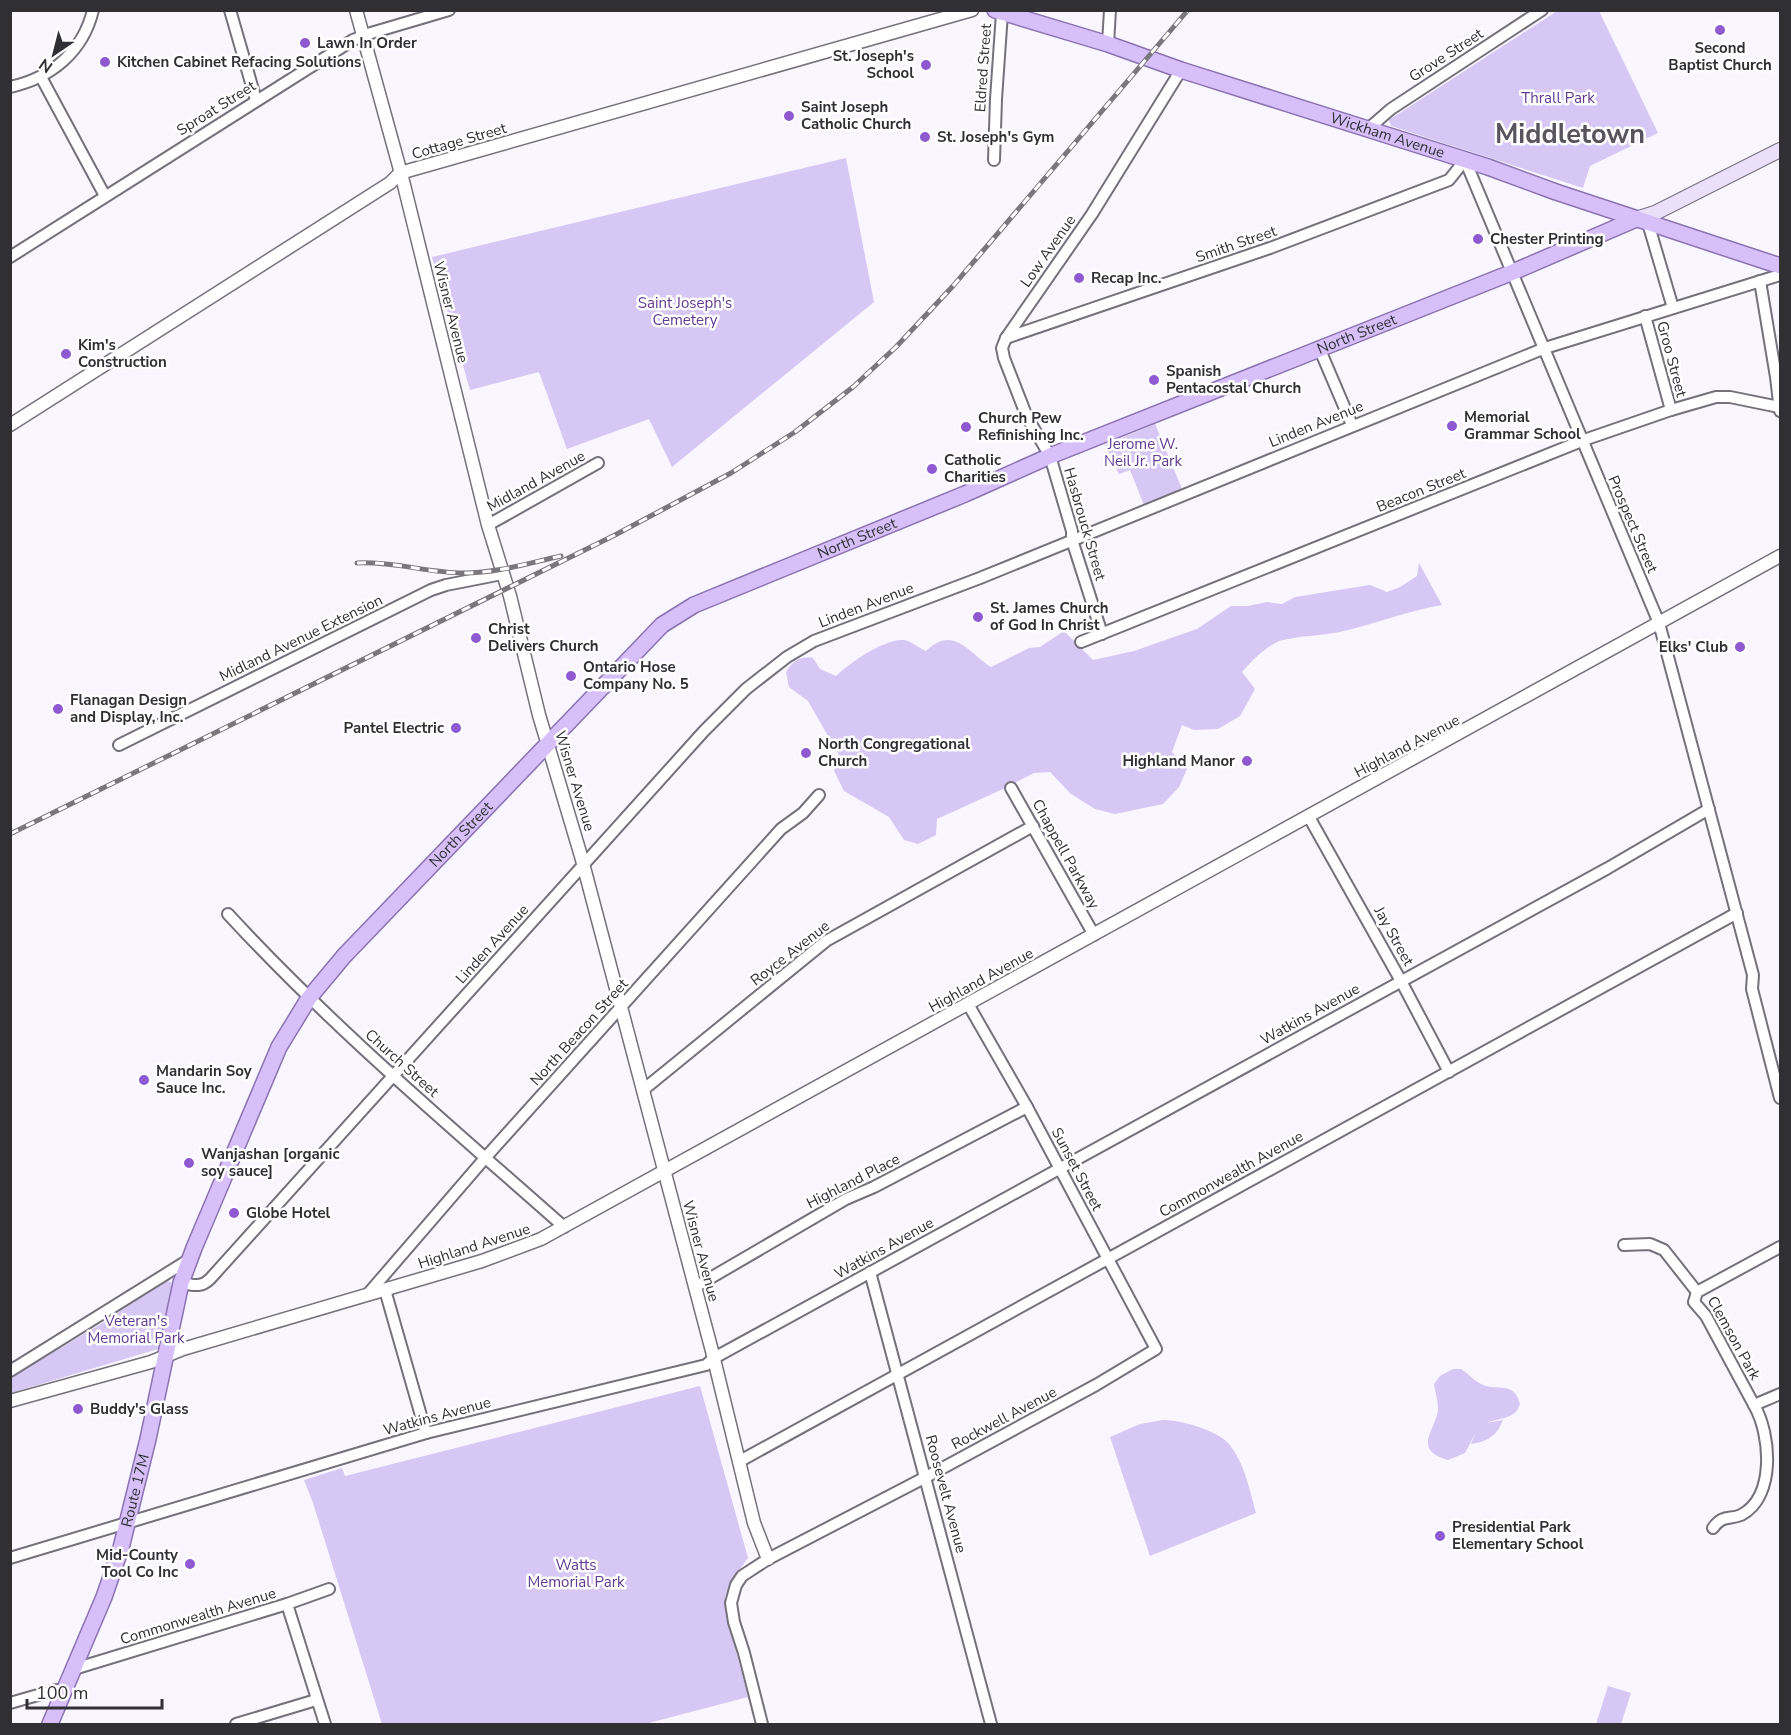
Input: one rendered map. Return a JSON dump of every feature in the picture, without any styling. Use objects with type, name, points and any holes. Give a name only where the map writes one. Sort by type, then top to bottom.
[{"type":"main road","name":"Wickham Avenue","points":[[998,12],[1108,44],[1181,70],[1466,160],[1780,266]]},
{"type":"main road","name":"North Street","points":[[192,1253],[279,1047],[309,998],[344,956],[662,625],[694,605],[955,498],[1050,456],[1642,221],[1780,150]]},
{"type":"main road","name":"Route 17M","points":[[50,1725],[110,1582],[129,1522],[181,1282],[192,1253]]},
{"type":"street","points":[[10,87],[41,77],[60,65],[86,32],[93,10]]},
{"type":"street","points":[[230,10],[256,100]]},
{"type":"street","name":"Wisner Avenue","points":[[356,10],[400,173],[488,525],[510,596],[547,743],[583,864],[714,1358],[754,1523],[768,1559]]},
{"type":"street","name":"Sproat Street","points":[[10,258],[256,100],[363,36],[449,10]]},
{"type":"street","name":"Cottage Street","points":[[10,425],[390,183],[400,173],[972,10]]},
{"type":"street","points":[[1108,44],[1110,10]]},
{"type":"street","name":"Grove Street","points":[[1368,129],[1397,105],[1542,10]]},
{"type":"street","name":"Eldred Street","points":[[994,160],[998,12]]},
{"type":"street","name":"Low Avenue","points":[[1006,338],[1092,214],[1181,70]]},
{"type":"street","points":[[41,77],[105,196]]},
{"type":"street","name":"Smith Street","points":[[1006,338],[1270,248],[1449,180],[1466,160]]},
{"type":"street","name":"Prospect Street","points":[[1466,160],[1659,623],[1737,913]]},
{"type":"street","points":[[1642,221],[1673,308]]},
{"type":"street","name":"Linden Avenue","points":[[181,1282],[196,1286],[205,1284],[704,730],[746,689],[787,657],[814,641],[1072,540],[1545,348],[1780,275]]},
{"type":"street","points":[[1760,281],[1780,410]]},
{"type":"street","name":"Groo Street","points":[[1645,316],[1671,410]]},
{"type":"street","points":[[1006,338],[1002,348],[1004,358],[1028,417],[1050,456]]},
{"type":"street","points":[[1320,350],[1352,425]]},
{"type":"street","name":"Beacon Street","points":[[1081,642],[1584,440],[1671,410],[1716,397],[1730,397],[1780,410]]},
{"type":"street","name":"Hasbrouck Street","points":[[1050,456],[1072,531],[1072,540],[1102,634]]},
{"type":"street","name":"Midland Avenue","points":[[488,525],[598,463]]},
{"type":"street","name":"Highland Avenue","points":[[10,1401],[151,1362],[516,1250],[564,1227],[1780,556]]},
{"type":"street","name":"Midland Avenue Extension","points":[[119,746],[431,590],[502,574]]},
{"type":"street","name":"Chappell Parkway","points":[[1011,788],[1094,935]]},
{"type":"street","name":"North Beacon Street","points":[[367,1295],[486,1157],[781,829],[803,813],[819,795]]},
{"type":"street","name":"Watkins Avenue","points":[[10,1558],[426,1433],[706,1365],[714,1358],[870,1272],[1608,868],[1709,809]]},
{"type":"street","name":"Jay Street","points":[[1309,817],[1449,1072]]},
{"type":"street","name":"Royce Avenue","points":[[643,1090],[826,941],[1033,826]]},
{"type":"street","points":[[1737,913],[1753,975],[1752,989],[1780,1098]]},
{"type":"street","name":"Commonwealth Avenue","points":[[740,1461],[899,1376],[1737,913]]},
{"type":"street","name":"Church Street","points":[[228,914],[309,998],[564,1227]]},
{"type":"street","name":"Sunset Street","points":[[969,1004],[1027,1107],[1156,1349]]},
{"type":"street","name":"Highland Place","points":[[695,1287],[846,1199],[874,1187],[1027,1107]]},
{"type":"street","name":"Clemson Park","points":[[1624,1245],[1650,1244],[1664,1250],[1697,1292]]},
{"type":"street","name":"Clemson Park","points":[[1713,1528],[1718,1522],[1729,1516],[1740,1516],[1756,1504],[1763,1490],[1767,1473],[1766,1438],[1761,1418],[1706,1316],[1694,1302],[1697,1292],[1780,1247]]},
{"type":"street","points":[[10,1371],[192,1253]]},
{"type":"street","name":"Roosevelt Avenue","points":[[870,1272],[991,1725]]},
{"type":"street","points":[[385,1290],[426,1433]]},
{"type":"street","name":"Rockwell Avenue","points":[[762,1725],[731,1603],[736,1585],[742,1576],[768,1559],[1096,1385],[1156,1349]]},
{"type":"street","points":[[1754,1405],[1780,1394]]},
{"type":"street","name":"Commonwealth Avenue","points":[[74,1669],[329,1589]]},
{"type":"street","points":[[287,1604],[325,1725]]},
{"type":"street","points":[[10,1703],[52,1690],[65,1689]]},
{"type":"street","points":[[236,1725],[316,1700]]},
{"type":"green space","name":"Thrall Park","points":[[1557,11],[1599,11],[1658,133],[1590,166],[1583,188],[1391,126],[1389,120]]},
{"type":"green space","name":"Saint Joseph's Cemetery","points":[[846,158],[874,302],[672,467],[649,419],[567,449],[539,372],[470,390],[432,257]]},
{"type":"green space","name":"Jerome W. Neil Jr. Park","points":[[1155,424],[1182,489],[1144,505],[1130,470],[1119,474],[1105,445]]},
{"type":"green space","points":[[1419,563],[1442,605],[1340,632],[1289,639],[1272,645],[1242,672],[1255,689],[1240,716],[1218,729],[1194,730],[1182,725],[1172,752],[1187,769],[1179,787],[1163,804],[1115,814],[1095,809],[1071,794],[1050,772],[1034,773],[937,819],[936,835],[918,844],[904,840],[889,817],[844,791],[834,771],[839,755],[808,701],[789,687],[786,672],[797,660],[813,658],[820,669],[836,676],[858,658],[896,640],[904,640],[926,651],[944,640],[952,640],[960,643],[991,667],[1029,648],[1040,647],[1064,631],[1093,660],[1134,651],[1197,629],[1231,606],[1248,606],[1267,602],[1282,604],[1295,597],[1370,585],[1387,592],[1417,576]]},
{"type":"green space","name":"Veteran's Memorial Park","points":[[171,1282],[172,1288],[158,1349],[11,1393],[10,1378],[101,1324],[159,1284]]},
{"type":"green space","points":[[1453,1369],[1461,1369],[1487,1386],[1509,1389],[1514,1392],[1520,1404],[1515,1413],[1487,1423],[1503,1420],[1491,1437],[1471,1444],[1475,1434],[1465,1453],[1448,1460],[1430,1450],[1428,1444],[1438,1408],[1434,1384],[1440,1376]]},
{"type":"green space","name":"Watts Memorial Park","points":[[700,1386],[748,1558],[725,1596],[726,1613],[748,1697],[645,1724],[382,1724],[304,1480],[342,1468],[345,1476]]},
{"type":"green space","points":[[1163,1420],[1198,1427],[1215,1434],[1228,1443],[1242,1467],[1256,1513],[1150,1556],[1110,1437],[1140,1424]]},
{"type":"green space","points":[[1608,1686],[1631,1693],[1621,1724],[1596,1724]]},
{"type":"railway","points":[[10,834],[615,535],[731,473],[795,432],[853,387],[896,347],[953,286],[1188,10]]},
{"type":"railway","points":[[357,563],[476,573],[561,556]]},
{"type":"place","name":"Second Baptist Church","points":[[1720,30]]},
{"type":"place","name":"Lawn In Order","points":[[305,43]]},
{"type":"place","name":"Kitchen Cabinet Refacing Solutions","points":[[105,62]]},
{"type":"place","name":"St. Joseph's School","points":[[926,65]]},
{"type":"place","name":"Saint Joseph Catholic Church","points":[[789,116]]},
{"type":"place","name":"St. Joseph's Gym","points":[[925,137]]},
{"type":"place","name":"Chester Printing","points":[[1478,239]]},
{"type":"place","name":"Recap Inc.","points":[[1079,278]]},
{"type":"place","name":"Kim's Construction","points":[[66,354]]},
{"type":"place","name":"Spanish Pentacostal Church","points":[[1154,380]]},
{"type":"place","name":"Memorial Grammar School","points":[[1452,426]]},
{"type":"place","name":"Church Pew Refinishing Inc.","points":[[966,427]]},
{"type":"place","name":"Catholic Charities","points":[[932,469]]},
{"type":"place","name":"St. James Church of God In Christ","points":[[978,617]]},
{"type":"place","name":"Christ Delivers Church","points":[[476,638]]},
{"type":"place","name":"Elks' Club","points":[[1740,647]]},
{"type":"place","name":"Ontario Hose Company No. 5","points":[[571,676]]},
{"type":"place","name":"Flanagan Design and Display, Inc.","points":[[58,709]]},
{"type":"place","name":"Pantel Electric","points":[[456,728]]},
{"type":"place","name":"North Congregational Church","points":[[806,753]]},
{"type":"place","name":"Highland Manor","points":[[1247,761]]},
{"type":"place","name":"Mandarin Soy Sauce Inc.","points":[[144,1080]]},
{"type":"place","name":"Wanjashan [organic soy sauce]","points":[[189,1163]]},
{"type":"place","name":"Globe Hotel","points":[[234,1213]]},
{"type":"place","name":"Buddy's Glass","points":[[78,1409]]},
{"type":"place","name":"Presidential Park Elementary School","points":[[1440,1536]]},
{"type":"place","name":"Mid-County Tool Co Inc","points":[[190,1564]]},
{"type":"district","name":"Middletown","points":[[1570,134]]}]
